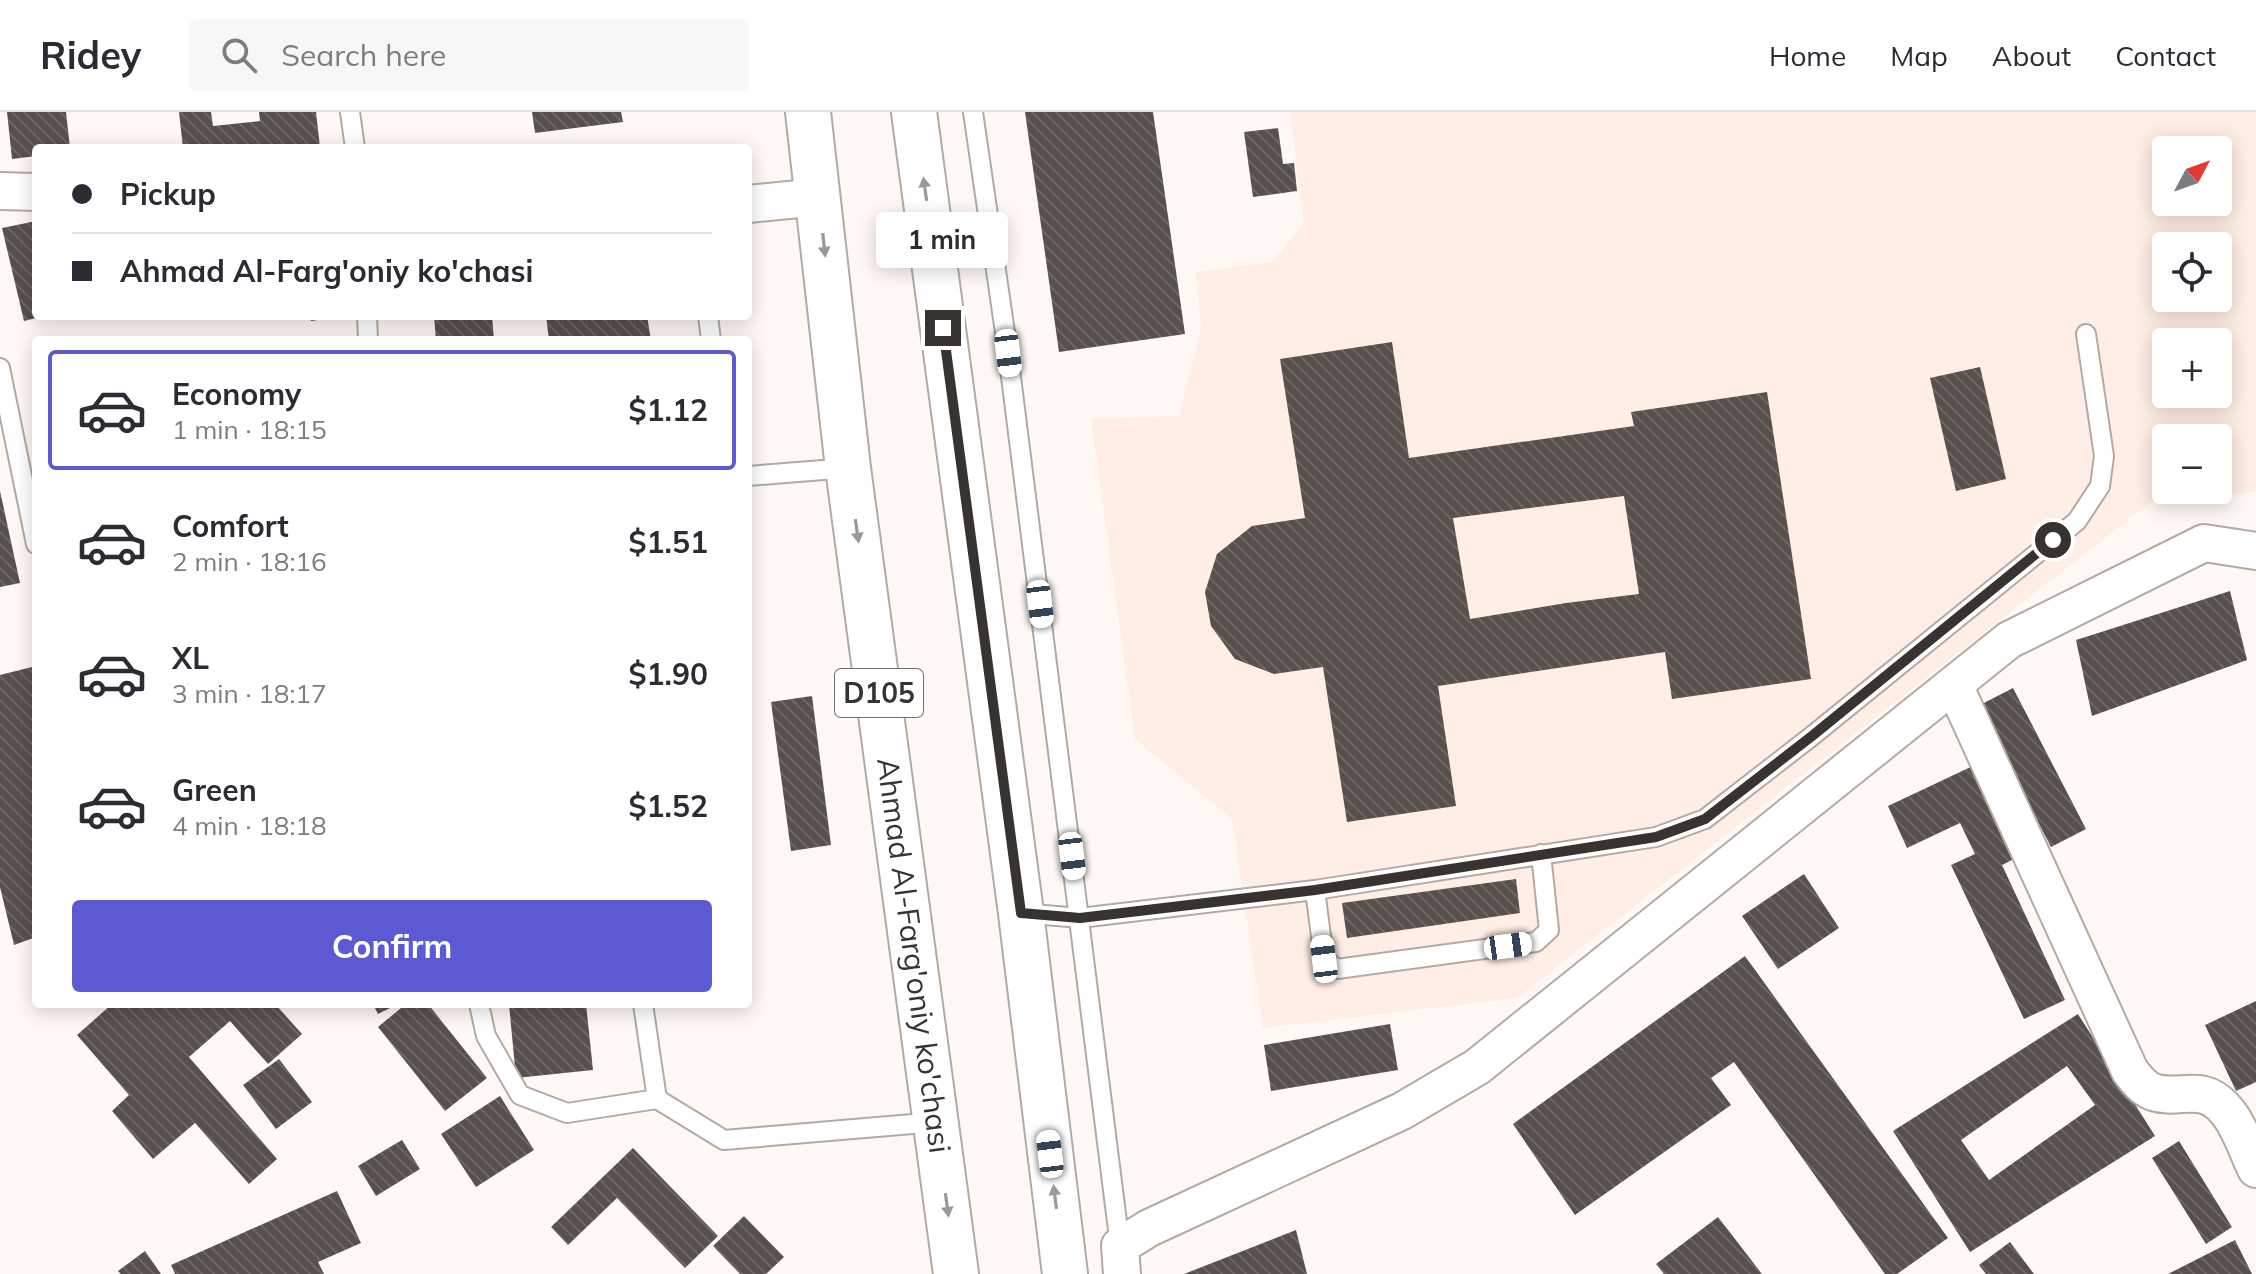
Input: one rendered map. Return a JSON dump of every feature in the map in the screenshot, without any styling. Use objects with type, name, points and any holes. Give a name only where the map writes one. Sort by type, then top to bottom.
[{"type":"highway","name":"Ahmad Al-Farg'oniy ko'chasi","points":[[808,112],[848,468],[956,1274]]},
{"type":"highway","points":[[914,112],[1021,913],[1065,1274]]},
{"type":"street","points":[[0,191],[32,192]]},
{"type":"street","points":[[752,204],[819,197]]},
{"type":"street","points":[[1121,1260],[1149,1228],[1402,1111],[1477,1067],[2009,640],[2204,543],[2256,551]]},
{"type":"street","points":[[1954,685],[2130,1071],[2140,1084],[2155,1092],[2195,1092],[2212,1097],[2227,1110],[2256,1169]]},
{"type":"lane","points":[[350,112],[354,144]]},
{"type":"lane","points":[[973,112],[1008,353],[1121,1260]]},
{"type":"lane","points":[[1021,913],[1080,918],[1315,890],[1656,837],[1705,819],[2077,521],[2100,486],[2104,456],[2086,334]]},
{"type":"lane","points":[[0,368],[32,524]]},
{"type":"lane","points":[[752,476],[848,468]]},
{"type":"lane","points":[[1315,890],[1324,959],[1337,969],[1536,942],[1549,930],[1541,854]]},
{"type":"lane","points":[[480,1008],[486,1036],[520,1095],[567,1113],[657,1099],[724,1140],[936,1122]]},
{"type":"lane","points":[[644,1008],[657,1099]]},
{"type":"shaded area","points":[[1290,112],[2256,112],[2256,492],[2232,494],[2232,424],[2152,424],[2152,502],[1517,998],[1263,1028],[1232,819],[1135,739],[1091,419],[1179,416],[1201,327],[1196,272],[1272,262],[1304,224]]},
{"type":"building","points":[[7,112],[66,112],[70,144],[32,144],[32,156],[12,159]]},
{"type":"building","points":[[179,112],[211,112],[213,126],[260,121],[259,112],[316,112],[320,144],[183,144]]},
{"type":"building","points":[[532,112],[621,112],[623,122],[535,133]]},
{"type":"building","points":[[1025,112],[1153,112],[1185,334],[1059,352]]},
{"type":"building","points":[[1278,128],[1283,164],[1294,163],[1297,191],[1253,197],[1244,132]]},
{"type":"building","points":[[32,222],[32,319],[24,321],[2,228]]},
{"type":"building","points":[[434,320],[492,320],[494,336],[436,336]]},
{"type":"building","points":[[546,320],[648,320],[650,336],[548,336]]},
{"type":"building","points":[[1392,342],[1409,458],[1634,426],[1631,412],[1767,392],[1811,679],[1672,699],[1665,652],[1438,686],[1456,806],[1347,822],[1323,667],[1274,674],[1235,659],[1211,626],[1205,592],[1217,554],[1252,526],[1305,518],[1280,359]],"holes":[[[1624,496],[1639,594],[1470,619],[1453,518]]]},
{"type":"building","points":[[1980,367],[2006,479],[1956,491],[1930,378]]},
{"type":"building","points":[[0,491],[20,583],[0,587]]},
{"type":"building","points":[[2230,591],[2247,660],[2092,716],[2076,640]]},
{"type":"building","points":[[32,667],[32,938],[14,945],[0,887],[0,675]]},
{"type":"building","points":[[2013,688],[2086,829],[2051,847],[1978,706]]},
{"type":"building","points":[[812,696],[831,845],[791,851],[771,702]]},
{"type":"building","points":[[1977,764],[2020,856],[2002,865],[2065,1000],[2024,1019],[1951,865],[1975,854],[1960,823],[1907,848],[1888,806]]},
{"type":"building","points":[[1804,874],[1839,928],[1778,969],[1742,916]]},
{"type":"building","points":[[1516,879],[1520,913],[1347,938],[1342,903]]},
{"type":"building","points":[[1745,956],[1948,1238],[1897,1274],[1885,1274],[1734,1062],[1711,1078],[1731,1105],[1575,1215],[1513,1124]]},
{"type":"building","points":[[2256,1001],[2256,1082],[2236,1091],[2205,1025]]},
{"type":"building","points":[[107,1008],[279,1008],[302,1034],[268,1064],[230,1021],[189,1057],[277,1159],[249,1184],[195,1123],[153,1159],[112,1111],[129,1095],[77,1035]]},
{"type":"building","points":[[375,1008],[390,1008],[378,1014]]},
{"type":"building","points":[[401,1008],[431,1008],[487,1078],[445,1111],[378,1027]]},
{"type":"building","points":[[509,1008],[586,1008],[593,1070],[516,1078]]},
{"type":"building","points":[[2078,1014],[2155,1136],[1970,1252],[1893,1131]],"holes":[[[2067,1066],[2095,1105],[1989,1180],[1961,1140]]]},
{"type":"building","points":[[1390,1024],[1398,1070],[1271,1091],[1264,1045]]},
{"type":"building","points":[[279,1059],[312,1102],[276,1129],[243,1085]]},
{"type":"building","points":[[500,1096],[534,1150],[476,1187],[441,1134]]},
{"type":"building","points":[[402,1140],[420,1169],[376,1196],[358,1166]]},
{"type":"building","points":[[2179,1141],[2232,1227],[2206,1244],[2152,1158]]},
{"type":"building","points":[[633,1148],[718,1236],[685,1268],[617,1198],[568,1245],[551,1227]]},
{"type":"building","points":[[337,1191],[361,1243],[318,1262],[324,1274],[175,1274],[171,1265]]},
{"type":"building","points":[[744,1216],[784,1257],[766,1274],[740,1274],[713,1246]]},
{"type":"building","points":[[1718,1217],[1762,1274],[1664,1274],[1656,1264]]},
{"type":"building","points":[[1296,1230],[1307,1274],[1184,1274]]},
{"type":"building","points":[[2235,1240],[2252,1274],[2168,1274]]},
{"type":"building","points":[[2010,1242],[2034,1274],[1986,1274],[1979,1265]]},
{"type":"building","points":[[145,1251],[161,1274],[121,1274],[118,1271]]},
{"type":"route","points":[[943,328],[1021,913],[1080,918],[1315,890],[1656,837],[1705,819],[2053,540]]}]
